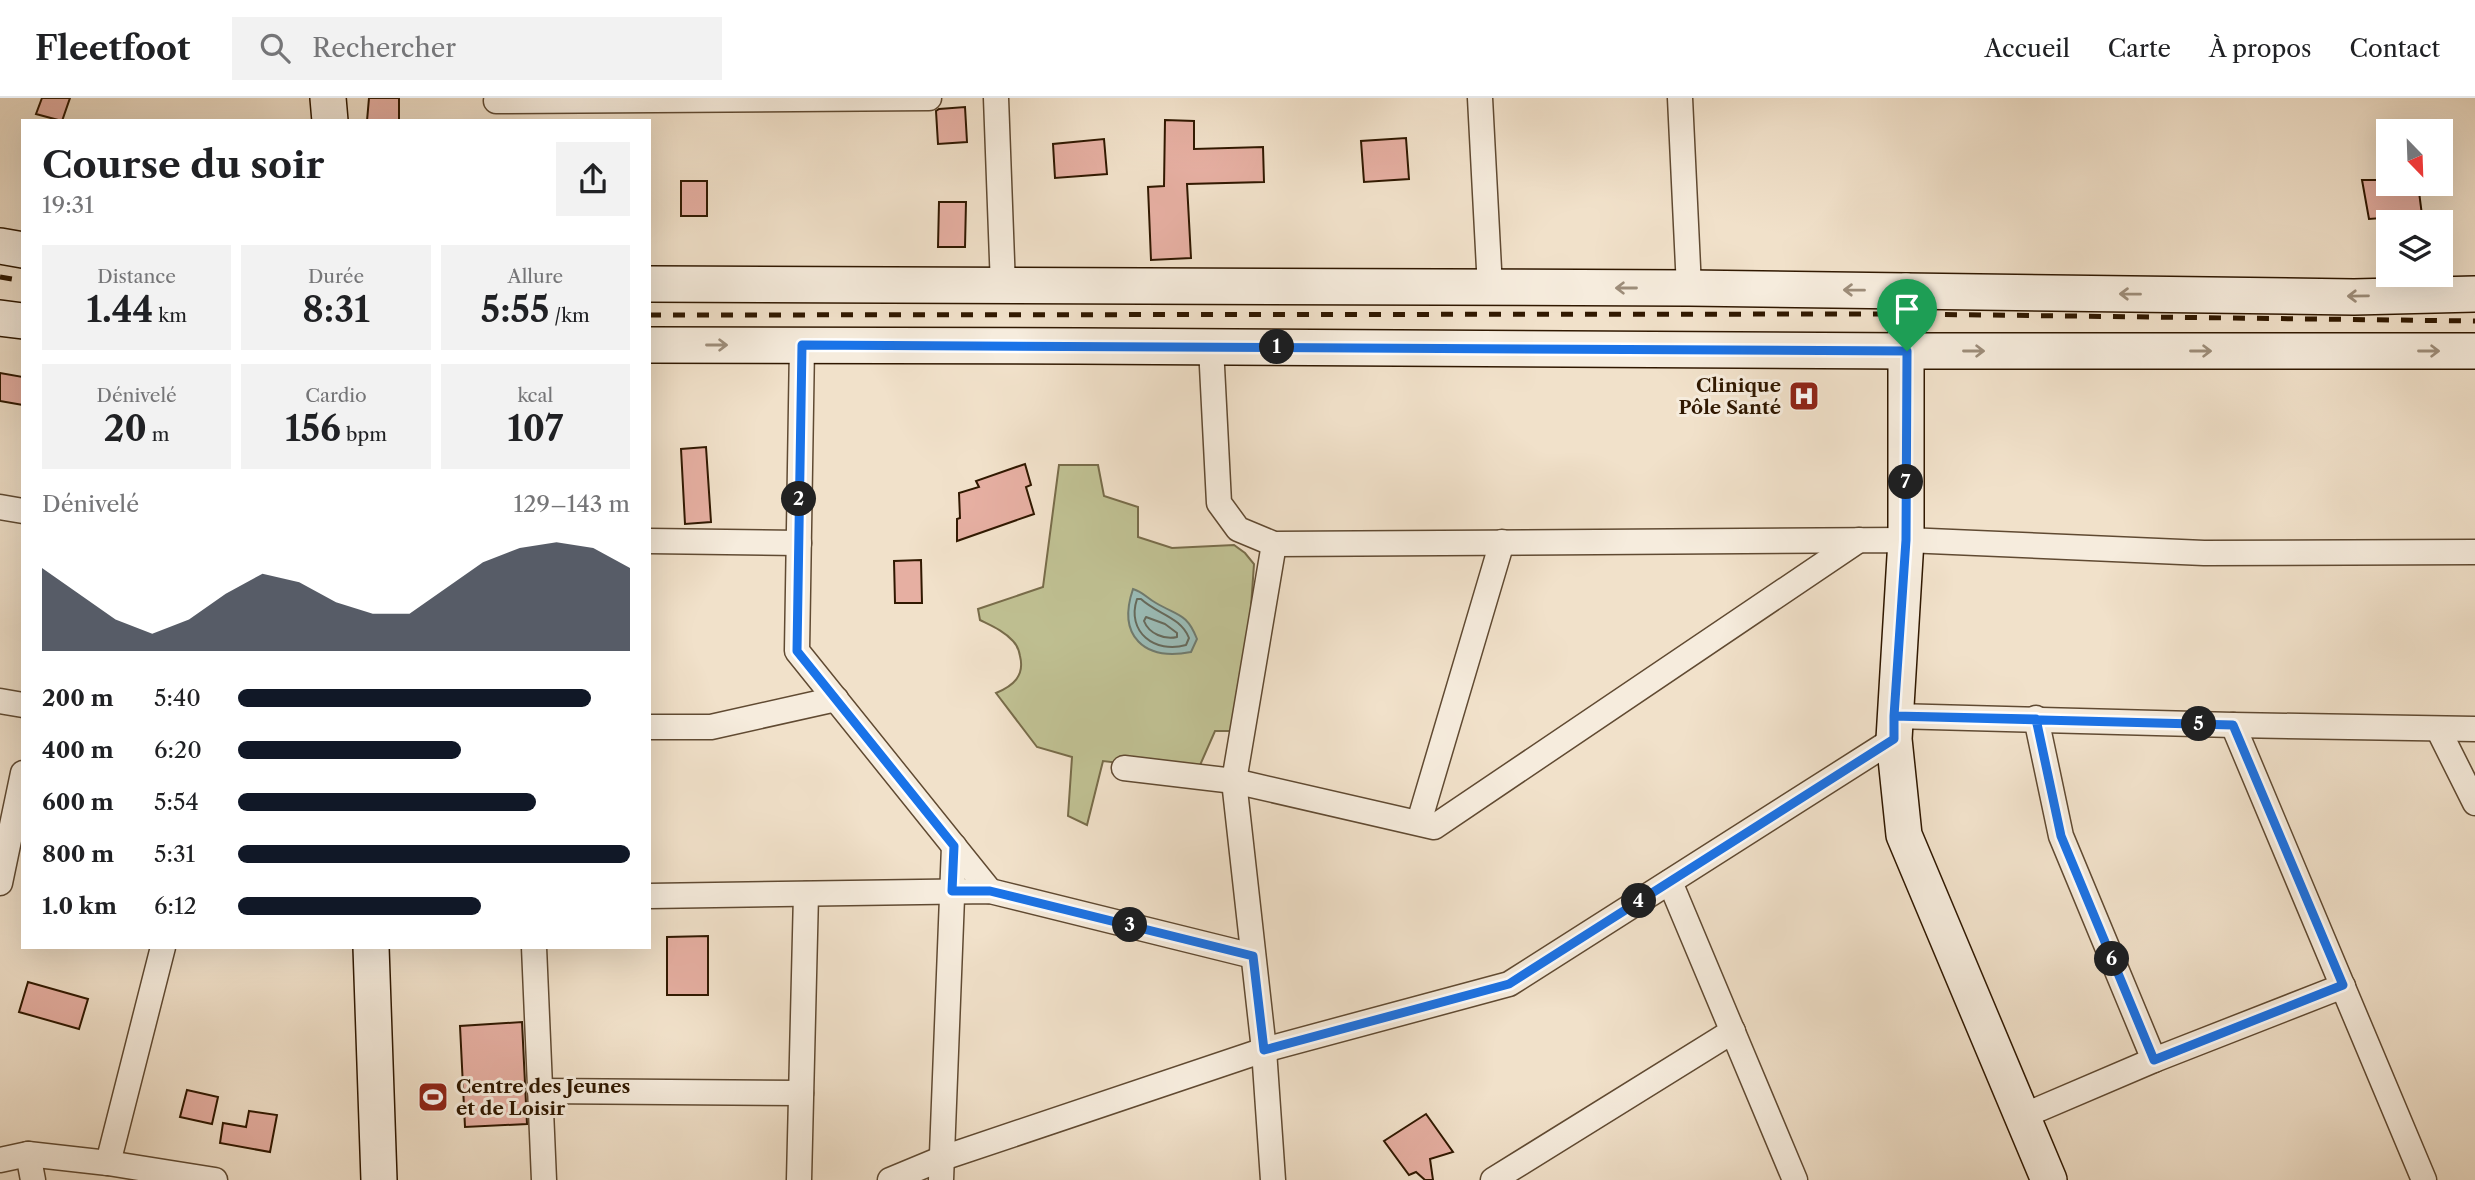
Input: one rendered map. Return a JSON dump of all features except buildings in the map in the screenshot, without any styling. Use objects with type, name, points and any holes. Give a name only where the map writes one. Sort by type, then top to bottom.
[{"type":"main road","points":[[328,98],[330,119]]},
{"type":"main road","points":[[0,246],[21,250]]},
{"type":"main road","points":[[651,284],[1689,288],[2354,296],[2475,294]]},
{"type":"main road","points":[[1906,291],[1906,540],[1894,728],[1904,835],[2049,1180]]},
{"type":"main road","points":[[0,318],[21,321]]},
{"type":"main road","points":[[651,345],[2475,351]]},
{"type":"main road","points":[[370,949],[379,1180]]},
{"type":"street","points":[[496,107],[929,98]]},
{"type":"street","points":[[996,98],[1003,287]]},
{"type":"street","points":[[1480,98],[1490,288]]},
{"type":"street","points":[[1680,98],[1689,288]]},
{"type":"street","points":[[802,345],[797,651],[990,891]]},
{"type":"street","points":[[1211,347],[1219,503],[1238,529],[1274,544],[1906,540],[2204,553],[2475,552]]},
{"type":"street","points":[[0,507],[21,511]]},
{"type":"street","points":[[1124,768],[1234,781],[1434,827],[1858,540]]},
{"type":"street","points":[[651,541],[799,543]]},
{"type":"street","points":[[1419,822],[1502,542]]},
{"type":"street","points":[[1273,1180],[1264,1050],[1234,781],[1274,544]]},
{"type":"street","points":[[651,727],[711,727],[836,699]]},
{"type":"street","points":[[0,701],[21,705]]},
{"type":"street","points":[[2036,719],[2061,836],[2154,1060]]},
{"type":"street","points":[[890,1180],[942,1169],[1264,1050],[1509,984],[1670,882],[1894,728],[2036,719],[2475,729]]},
{"type":"street","points":[[2233,725],[2424,1180]]},
{"type":"street","points":[[2438,729],[2475,803]]},
{"type":"street","points":[[6,876],[21,785]]},
{"type":"street","points":[[942,1169],[954,846]]},
{"type":"street","points":[[1670,882],[1795,1180]]},
{"type":"street","points":[[651,896],[990,891],[1253,956]]},
{"type":"street","points":[[799,1180],[806,894]]},
{"type":"street","points":[[108,1163],[162,949]]},
{"type":"street","points":[[534,949],[544,1180]]},
{"type":"street","points":[[2023,1116],[2154,1060],[2343,985]]},
{"type":"street","points":[[1493,1180],[1733,1031]]},
{"type":"street","points":[[540,1091],[801,1093]]},
{"type":"street","points":[[28,1154],[33,1180]]},
{"type":"street","points":[[0,1160],[28,1154],[108,1163],[213,1180]]},
{"type":"green space","points":[[1059,465],[1098,465],[1104,496],[1138,507],[1138,537],[1172,548],[1234,545],[1254,564],[1247,665],[1234,731],[1215,731],[1197,772],[1103,761],[1087,825],[1068,816],[1072,757],[1037,747],[996,693],[1008,687],[1019,675],[1020,654],[1009,637],[980,620],[978,609],[1043,587]]},
{"type":"water","points":[[1133,589],[1176,613],[1189,624],[1197,639],[1191,652],[1160,653],[1138,642],[1129,620]]},
{"type":"railway","points":[[0,277],[21,281]]},
{"type":"railway","points":[[651,315],[1906,314],[2475,321]]},
{"type":"place","name":"Clinique Pôle Santé","points":[[1804,396]]},
{"type":"place","name":"Centre des Jeunes et de Loisir","points":[[433,1097]]},
{"type":"route","points":[[1907,351],[802,345],[797,651],[954,846],[952,891],[990,891],[1253,956],[1264,1050],[1509,984],[1894,739],[1894,716],[2036,719],[2233,725],[2343,985],[2154,1060],[2061,836],[2036,719],[1965,717],[1894,716],[1906,540],[1907,351]]}]
